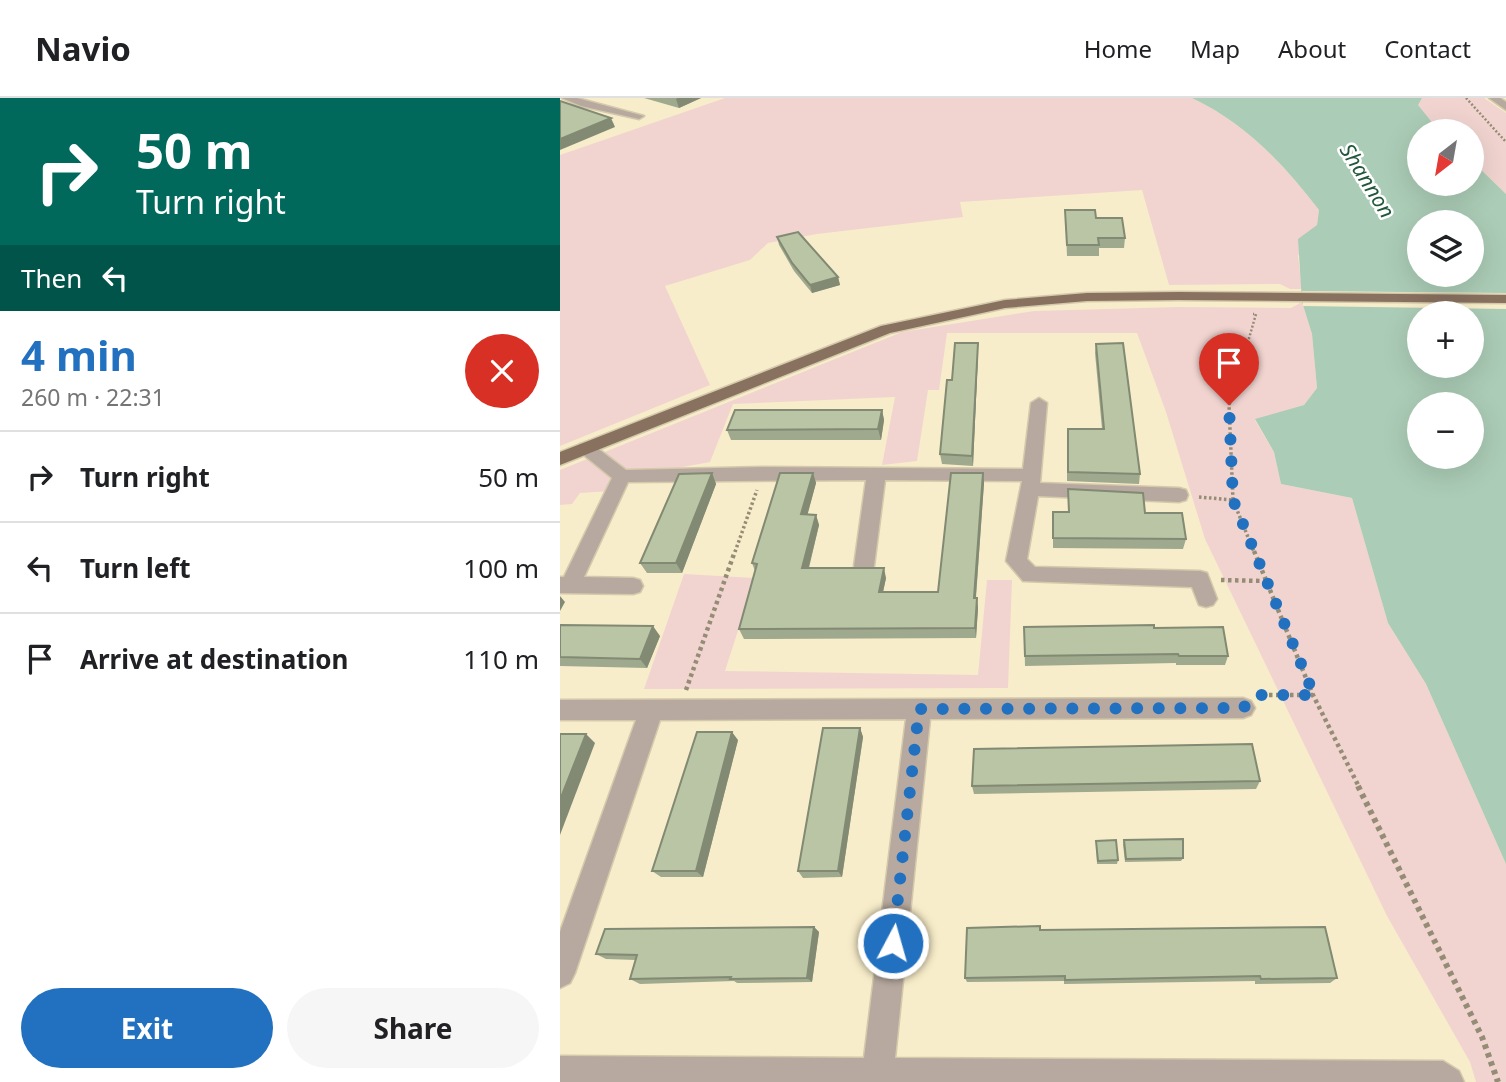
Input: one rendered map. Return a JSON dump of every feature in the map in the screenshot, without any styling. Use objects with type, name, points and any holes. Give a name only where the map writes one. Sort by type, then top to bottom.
[{"type":"main road","points":[[560,459],[873,334],[936,316],[1005,303],[1087,297],[1506,299]]},
{"type":"street","points":[[566,98],[591,107],[620,110],[639,116]]},
{"type":"street","points":[[1494,98],[1506,107]]},
{"type":"street","points":[[1039,403],[1031,482],[1016,561],[1030,575],[1201,580]]},
{"type":"street","points":[[586,449],[622,476],[763,473],[876,475],[1031,482],[1179,495]]},
{"type":"street","points":[[864,566],[876,475]]},
{"type":"street","points":[[622,476],[565,585],[633,586]]},
{"type":"street","points":[[560,710],[1243,708]]},
{"type":"street","points":[[560,973],[652,709]]},
{"type":"street","points":[[878,1074],[919,709]]},
{"type":"street","points":[[560,1072],[658,1077],[878,1074],[1443,1077],[1448,1082]]},
{"type":"path","points":[[1466,98],[1506,142]]},
{"type":"path","points":[[1256,314],[1229,405],[1233,500],[1314,695],[1482,1037],[1499,1082]]},
{"type":"path","points":[[680,709],[763,473]]},
{"type":"path","points":[[1179,495],[1233,500]]},
{"type":"path","points":[[1201,580],[1265,581]]},
{"type":"path","points":[[1243,708],[1257,695],[1314,695]]},
{"type":"shaded area","points":[[725,98],[1192,98],[1229,120],[1262,146],[1319,210],[1317,225],[1298,256],[1302,289],[1290,289],[1280,284],[1169,285],[1142,190],[960,202],[963,217],[817,234],[768,243],[750,260],[665,286],[710,385],[560,446],[560,155]]},
{"type":"shaded area","points":[[1422,98],[1484,98],[1506,113],[1506,194],[1484,173],[1484,119],[1429,119],[1417,105]]},
{"type":"shaded area","points":[[1302,302],[1312,334],[1317,388],[1304,405],[1255,420],[1274,452],[1281,484],[1352,498],[1388,623],[1426,684],[1506,864],[1506,1082],[1476,1082],[1470,1062],[1387,916],[1205,539],[1166,412],[1137,333],[947,333],[939,390],[928,390],[917,461],[882,465],[895,397],[733,404],[710,462],[619,479],[611,491],[580,493],[572,504],[560,505],[560,470],[902,332],[1034,311],[1178,307],[1291,308]]},
{"type":"shaded area","points":[[684,574],[755,578],[725,671],[978,675],[987,580],[1012,580],[1008,688],[644,689]]},
{"type":"water","name":"Shannon","points":[[1192,98],[1422,98],[1418,105],[1429,119],[1407,119],[1407,196],[1484,196],[1484,173],[1506,194],[1506,864],[1426,684],[1388,623],[1352,498],[1281,484],[1274,452],[1255,419],[1304,405],[1317,388],[1312,334],[1302,302],[1298,239],[1317,225],[1319,210],[1262,146],[1229,120]]},
{"type":"pier","points":[[1302,291],[1506,293],[1506,309],[1484,309],[1484,301],[1407,301],[1407,308],[1303,306]]},
{"type":"building","points":[[560,101],[611,118],[560,139]]},
{"type":"building","points":[[1065,210],[1095,210],[1096,218],[1122,218],[1125,238],[1098,238],[1099,245],[1067,245]]},
{"type":"building","points":[[798,232],[838,277],[810,285],[792,263],[777,237]]},
{"type":"building","points":[[955,343],[978,343],[972,456],[940,454],[947,380],[952,380]]},
{"type":"building","points":[[1123,343],[1140,474],[1068,472],[1068,429],[1104,429],[1096,344]]},
{"type":"building","points":[[735,410],[882,410],[878,429],[727,430]]},
{"type":"building","points":[[712,473],[676,563],[640,563],[679,474]]},
{"type":"building","points":[[780,473],[813,473],[801,514],[816,515],[802,568],[884,568],[879,592],[938,592],[951,473],[983,473],[974,598],[977,598],[975,628],[739,629],[757,564],[752,563]]},
{"type":"building","points":[[1068,489],[1143,493],[1145,513],[1182,513],[1186,539],[1053,538],[1053,512],[1069,512]]},
{"type":"building","points":[[560,625],[653,626],[640,659],[560,657]]},
{"type":"building","points":[[1154,625],[1154,628],[1223,627],[1228,656],[1025,656],[1024,627]]},
{"type":"building","points":[[823,728],[860,728],[838,871],[798,871]]},
{"type":"building","points":[[697,732],[732,732],[696,871],[652,871]]},
{"type":"building","points":[[560,734],[586,734],[560,800]]},
{"type":"building","points":[[1252,744],[1260,781],[972,786],[974,749]]},
{"type":"building","points":[[1183,839],[1183,858],[1126,859],[1124,840]]},
{"type":"building","points":[[1116,840],[1118,860],[1098,861],[1096,841]]},
{"type":"building","points":[[1040,926],[1040,930],[1325,927],[1337,978],[965,978],[967,928]]},
{"type":"building","points":[[814,927],[807,978],[630,979],[637,955],[596,954],[605,929]]},
{"type":"route","points":[[893,943],[919,709],[1243,708],[1257,695],[1314,695],[1233,500],[1229,405]]}]
